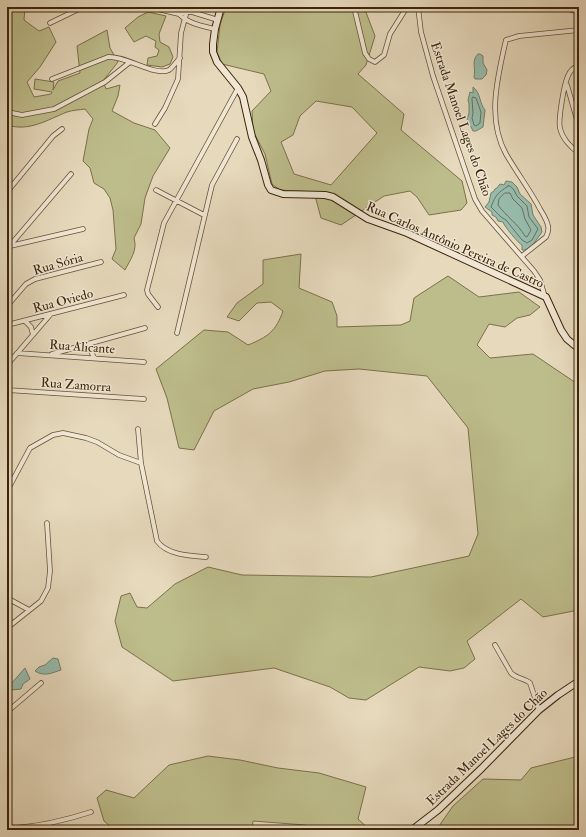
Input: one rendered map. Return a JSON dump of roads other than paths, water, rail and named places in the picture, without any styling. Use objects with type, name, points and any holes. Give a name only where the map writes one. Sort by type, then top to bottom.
[{"type":"street","points":[[50,23],[83,7]]},
{"type":"street","points":[[149,7],[179,14],[185,20],[215,29]]},
{"type":"street","name":"Rua Carlos Antônio Pereira de Castro","points":[[221,7],[212,44],[217,62],[238,88],[243,97],[252,136],[271,190],[283,194],[325,195],[333,197],[368,219],[407,233],[546,298]]},
{"type":"street","points":[[354,7],[366,53],[369,59],[375,62],[384,55],[390,34],[407,7]]},
{"type":"street","name":"Estrada Manoel Lages do Chão","points":[[418,7],[421,32],[433,76],[475,199],[482,211],[534,271],[540,280],[546,298],[561,330],[567,339],[579,349]]},
{"type":"street","points":[[562,7],[579,12]]},
{"type":"street","points":[[179,14],[188,9]]},
{"type":"street","points":[[188,9],[198,14],[218,20]]},
{"type":"street","points":[[155,124],[176,86],[179,73],[181,33],[188,9]]},
{"type":"street","points":[[522,256],[546,237],[548,227],[547,222],[536,202],[500,143],[496,130],[497,76],[506,40],[518,36],[579,30]]},
{"type":"street","points":[[52,79],[108,57],[117,57],[162,72],[170,68],[180,58]]},
{"type":"street","points":[[7,112],[22,114],[54,109],[105,82],[130,62]]},
{"type":"street","points":[[579,65],[570,72],[566,83],[560,128],[567,141],[579,153]]},
{"type":"street","points":[[566,83],[579,123]]},
{"type":"street","points":[[158,307],[148,294],[147,290],[162,228],[238,88]]},
{"type":"street","points":[[7,192],[53,136],[62,129]]},
{"type":"street","points":[[177,333],[213,180],[237,139]]},
{"type":"street","points":[[8,248],[71,174]]},
{"type":"street","points":[[156,190],[204,215]]},
{"type":"street","points":[[8,248],[83,229]]},
{"type":"street","name":"Rua Sória","points":[[7,306],[26,284],[35,280],[101,262]]},
{"type":"street","name":"Rua Oviedo","points":[[7,325],[124,295]]},
{"type":"street","points":[[7,365],[50,315]]},
{"type":"street","points":[[25,321],[31,327],[33,335]]},
{"type":"street","points":[[48,355],[145,328]]},
{"type":"street","points":[[93,343],[91,351],[94,358]]},
{"type":"street","name":"Rua Alicante","points":[[18,353],[144,362]]},
{"type":"street","name":"Rua Zamorra","points":[[7,390],[144,399]]},
{"type":"street","points":[[138,429],[141,463],[156,541],[163,547],[177,553],[206,557]]},
{"type":"street","points":[[7,491],[30,448],[53,435],[63,433],[86,438],[97,442],[119,455],[141,463]]},
{"type":"street","points":[[7,474],[12,481]]},
{"type":"street","points":[[7,628],[42,601],[48,588],[50,571],[47,523]]},
{"type":"street","points":[[7,598],[29,610]]},
{"type":"street","points":[[495,646],[514,676],[528,680],[535,693],[539,710]]},
{"type":"street","name":"Estrada Manoel Lages do Chão","points":[[412,830],[438,810],[539,710],[558,694],[579,681]]},
{"type":"street","points":[[7,712],[41,683]]},
{"type":"street","points":[[7,826],[17,829],[50,824],[91,812]]},
{"type":"water","points":[[478,54],[483,56],[483,63],[487,70],[486,75],[482,79],[475,79],[474,77],[474,62]]},
{"type":"water","points":[[473,87],[476,89],[485,110],[483,127],[476,131],[473,131],[467,119],[469,113],[468,100],[470,92],[473,93]]},
{"type":"water","points":[[506,181],[512,182],[517,187],[520,194],[531,204],[533,215],[541,227],[542,232],[532,246],[525,250],[522,250],[522,245],[512,235],[503,222],[498,221],[496,217],[492,215],[492,212],[485,207],[489,202],[491,193],[500,184],[504,185]]},
{"type":"water","points":[[53,658],[58,659],[61,670],[45,674],[35,671],[39,667],[45,665]]},
{"type":"water","points":[[25,668],[30,679],[23,684],[21,689],[11,690],[11,684]]}]
